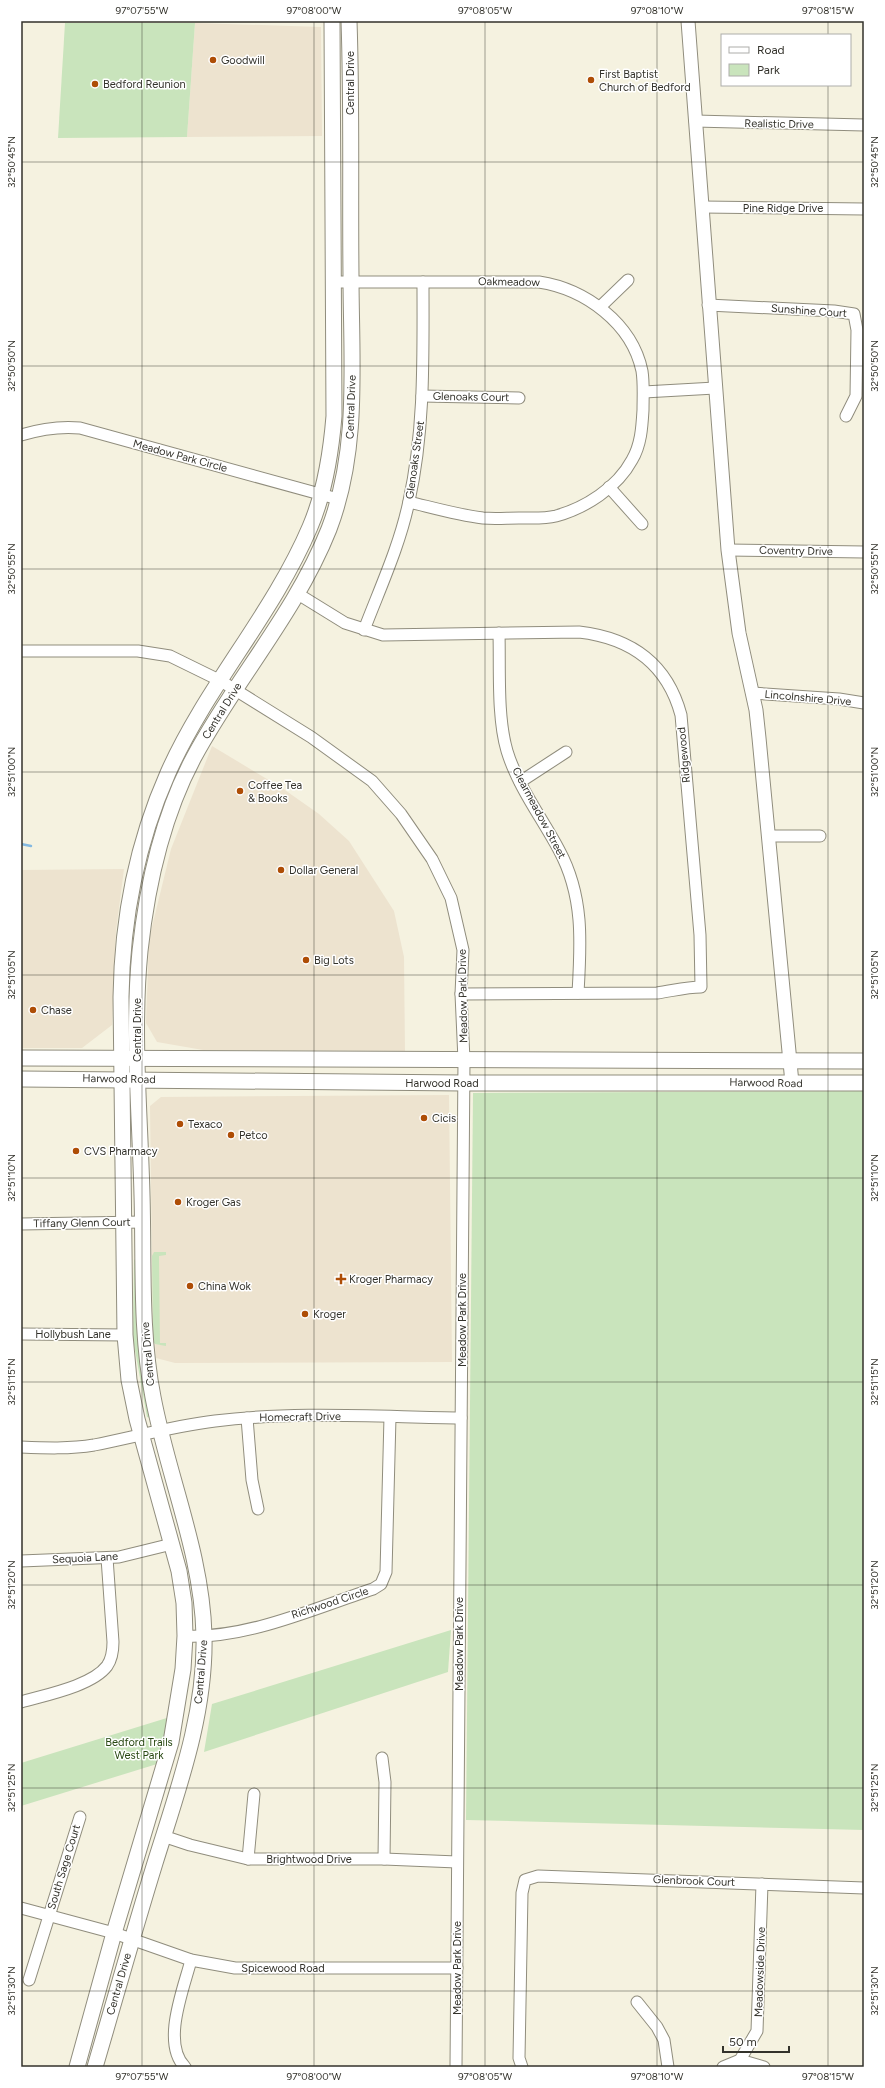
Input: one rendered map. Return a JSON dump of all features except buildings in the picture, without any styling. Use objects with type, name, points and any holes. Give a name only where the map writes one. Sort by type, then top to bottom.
[{"type":"main road","name":"Central Drive","points":[[77,2067],[114,1933],[171,1742],[180,1696],[185,1636],[184,1603],[172,1544],[141,1434],[130,1380],[125,1335],[121,1079],[121,964],[127,918],[139,857],[166,778],[189,733],[288,573],[311,526],[322,494],[332,442],[334,416],[332,21]]},
{"type":"main road","name":"Central Drive","points":[[95,2067],[194,1730],[203,1664],[204,1637],[202,1597],[195,1562],[153,1401],[145,1340],[143,1222],[137,1059],[137,989],[144,921],[156,856],[191,762],[298,594],[331,523],[338,499],[346,463],[352,408],[349,21]]},
{"type":"main road","points":[[166,778],[182,785]]},
{"type":"main road","points":[[127,918],[144,921]]},
{"type":"main road","name":"Harwood Road","points":[[21,1058],[121,1060],[864,1061]]},
{"type":"main road","points":[[307,1060],[307,1082]]},
{"type":"main road","name":"Harwood Road","points":[[21,1079],[463,1083],[864,1083]]},
{"type":"street","points":[[688,21],[708,305],[728,550],[739,633],[752,693],[759,738],[792,1083]]},
{"type":"street","name":"Realistic Drive","points":[[695,121],[864,125]]},
{"type":"street","name":"Pine Ridge Drive","points":[[702,207],[864,209]]},
{"type":"street","points":[[600,307],[628,280]]},
{"type":"street","name":"Oakmeadow","points":[[334,282],[538,282],[554,284],[585,298],[600,307],[624,331],[636,353],[642,372],[644,392],[642,429],[638,444],[632,460],[609,487],[593,500],[572,511],[554,516],[533,518],[484,518],[463,515],[409,502]]},
{"type":"street","name":"Glenoaks Street","points":[[364,630],[402,529],[409,502],[420,431],[422,396],[423,282]]},
{"type":"street","name":"Sunshine Court","points":[[708,305],[834,311],[854,314],[856,330],[856,396],[846,416]]},
{"type":"street","points":[[644,392],[715,388]]},
{"type":"street","name":"Glenoaks Court","points":[[422,396],[520,398]]},
{"type":"street","name":"Meadow Park Circle","points":[[21,435],[47,428],[80,428],[338,499]]},
{"type":"street","points":[[609,487],[642,524]]},
{"type":"street","name":"Coventry Drive","points":[[728,550],[864,552]]},
{"type":"street","name":"Ridgewood","points":[[298,594],[345,623],[364,630],[396,635],[579,632],[601,634],[626,644],[653,663],[670,686],[681,715],[700,935],[701,987],[685,987],[675,991],[657,993],[461,994]]},
{"type":"street","name":"Clearmeadow Street","points":[[499,633],[500,692],[507,751],[520,782],[560,852],[580,910],[582,940],[578,993]]},
{"type":"street","points":[[21,651],[154,652],[182,662],[221,681]]},
{"type":"street","name":"Meadow Park Drive","points":[[221,681],[341,757],[372,781],[401,814],[432,859],[451,898],[463,950],[461,994],[464,1060],[456,2067]]},
{"type":"street","name":"Lincolnshire Drive","points":[[752,693],[840,699],[864,703]]},
{"type":"street","points":[[520,782],[566,752]]},
{"type":"street","points":[[769,836],[820,836]]},
{"type":"street","name":"Tiffany Glenn Court","points":[[21,1224],[143,1222]]},
{"type":"street","name":"Hollybush Lane","points":[[21,1334],[125,1335]]},
{"type":"street","name":"Homecraft Drive","points":[[21,1447],[67,1448],[87,1446],[161,1429],[216,1420],[320,1416],[461,1418]]},
{"type":"street","name":"Richwood Circle","points":[[185,1636],[204,1637],[248,1630],[373,1589],[381,1584],[386,1572],[390,1417]]},
{"type":"street","points":[[247,1418],[252,1480],[258,1509]]},
{"type":"street","name":"Sequoia Lane","points":[[21,1561],[119,1557],[172,1544]]},
{"type":"street","points":[[21,1702],[86,1682],[100,1673],[107,1666],[113,1651],[113,1642],[107,1558]]},
{"type":"street","points":[[382,1758],[386,1782],[384,1859]]},
{"type":"street","points":[[248,1859],[254,1794]]},
{"type":"street","name":"South Sage Court","points":[[29,1980],[80,1817]]},
{"type":"street","name":"Brightwood Drive","points":[[164,1836],[190,1845],[248,1859],[384,1859],[457,1862]]},
{"type":"street","name":"Glenbrook Court","points":[[522,2067],[519,2050],[522,1893],[525,1880],[538,1876],[864,1888]]},
{"type":"street","name":"Meadowside Drive","points":[[740,2060],[757,2031],[762,1884]]},
{"type":"street","name":"Spicewood Road","points":[[21,1908],[49,1917],[114,1933],[191,1960],[235,1968],[456,1968]]},
{"type":"street","points":[[185,2067],[179,2060],[175,2051],[175,2021],[191,1960]]},
{"type":"street","points":[[637,2002],[657,2027],[664,2040],[668,2067]]},
{"type":"street","points":[[723,2067],[740,2060],[764,2067]]},
{"type":"shaded area","points":[[195,23],[321,27],[322,136],[187,137]]},
{"type":"shaded area","points":[[212,746],[282,788],[319,814],[349,841],[394,911],[404,957],[405,1051],[203,1050],[157,1042],[146,1023],[149,939],[171,849]]},
{"type":"shaded area","points":[[124,869],[116,931],[112,1025],[82,1048],[21,1048],[21,870]]},
{"type":"shaded area","points":[[449,1095],[452,1362],[175,1363],[156,1358],[155,1342],[153,1341],[150,1106],[161,1097]]},
{"type":"green space","points":[[65,23],[195,23],[187,137],[58,138]]},
{"type":"green space","points":[[864,1091],[864,1830],[466,1820],[473,1093]]},
{"type":"green space","points":[[154,1252],[166,1252],[166,1255],[159,1256],[160,1343],[166,1343],[166,1346],[155,1344],[153,1341],[152,1256]]},
{"type":"green space","points":[[137,1258],[150,1418],[147,1417],[133,1339],[134,1260]]},
{"type":"green space","points":[[451,1630],[448,1672],[204,1752],[212,1704]]},
{"type":"green space","name":"Bedford Trails West Park","points":[[170,1717],[157,1764],[21,1806],[21,1763]]},
{"type":"waterway","points":[[21,844],[31,846]]},
{"type":"place","name":"Goodwill","points":[[213,60]]},
{"type":"place","name":"First Baptist Church of Bedford","points":[[591,80]]},
{"type":"place","name":"Bedford Reunion","points":[[95,84]]},
{"type":"place","name":"Coffee Tea & Books","points":[[240,791]]},
{"type":"place","name":"Dollar General","points":[[281,870]]},
{"type":"place","name":"Big Lots","points":[[306,960]]},
{"type":"place","name":"Chase","points":[[33,1010]]},
{"type":"place","name":"Cicis","points":[[424,1118]]},
{"type":"place","name":"Texaco","points":[[180,1124]]},
{"type":"place","name":"Petco","points":[[231,1135]]},
{"type":"place","name":"CVS Pharmacy","points":[[76,1151]]},
{"type":"place","name":"Kroger Gas","points":[[178,1202]]},
{"type":"place","name":"Kroger Pharmacy","points":[[341,1279]]},
{"type":"place","name":"China Wok","points":[[190,1286]]},
{"type":"place","name":"Kroger","points":[[305,1314]]}]
